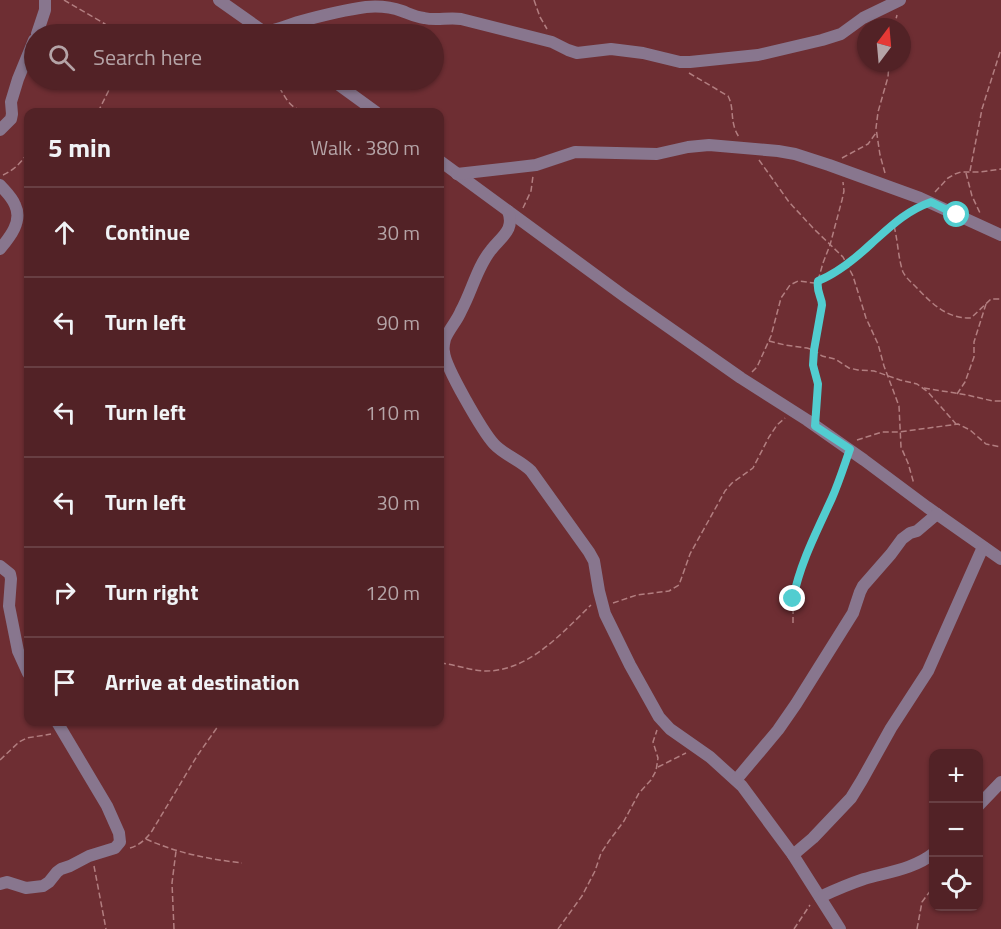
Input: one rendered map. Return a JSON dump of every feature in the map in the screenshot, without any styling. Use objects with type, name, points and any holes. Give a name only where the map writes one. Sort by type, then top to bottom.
[{"type":"street","points":[[40,24],[45,0]]},
{"type":"street","points":[[219,0],[252,24]]},
{"type":"street","points":[[294,24],[333,13],[378,7],[401,11],[421,18],[461,19],[557,44],[577,52],[611,49],[690,62],[758,55],[841,34],[863,18],[900,0]]},
{"type":"street","points":[[0,130],[11,119],[11,102],[24,64]]},
{"type":"street","points":[[346,90],[370,108]]},
{"type":"street","points":[[457,174],[532,166],[585,151],[657,154],[698,146],[795,154],[929,202],[1001,235]]},
{"type":"street","points":[[444,164],[624,296],[741,378],[815,426],[853,445],[916,499],[1001,559]]},
{"type":"street","points":[[0,185],[15,202],[17,221],[14,231],[0,249]]},
{"type":"street","points":[[513,215],[511,225],[489,252],[446,338],[445,358],[493,442],[499,449],[526,465],[590,552],[596,570],[601,601],[626,657],[659,717],[670,729],[698,748],[736,780],[749,795],[793,855],[840,929]]},
{"type":"street","points":[[983,226],[1001,223]]},
{"type":"street","points":[[736,780],[778,730],[796,704],[853,613],[863,586],[902,538],[917,531],[937,514]]},
{"type":"street","points":[[793,855],[813,838],[851,798],[891,728],[928,671],[983,547]]},
{"type":"street","points":[[0,566],[10,574],[9,606],[18,651],[24,664]]},
{"type":"street","points":[[0,884],[7,882],[26,888],[43,886],[61,869],[118,845],[119,833],[107,806],[60,727]]},
{"type":"street","points":[[981,803],[1001,782]]},
{"type":"street","points":[[819,895],[912,866],[929,856]]},
{"type":"path","points":[[64,0],[105,24]]},
{"type":"path","points":[[534,0],[540,16],[557,44]]},
{"type":"path","points":[[970,171],[982,109],[1001,49]]},
{"type":"path","points":[[685,71],[728,96],[732,124],[736,132],[789,202],[843,257],[847,264],[899,406],[901,447],[914,480],[916,499]]},
{"type":"path","points":[[888,72],[878,112],[877,132],[885,178],[890,187]]},
{"type":"path","points":[[100,108],[109,90]]},
{"type":"path","points":[[281,90],[294,108]]},
{"type":"path","points":[[815,426],[818,391],[813,370],[814,350],[822,305],[817,290],[844,191],[837,168],[843,157],[868,144],[877,132]]},
{"type":"path","points":[[0,176],[12,171],[24,157]]},
{"type":"path","points":[[513,215],[527,202],[533,177],[532,166]]},
{"type":"path","points":[[741,378],[757,367],[774,330],[781,298],[789,285],[798,281],[813,283],[847,264],[912,210],[929,202],[948,178],[961,172],[1001,169]]},
{"type":"path","points":[[965,172],[983,226]]},
{"type":"path","points":[[893,225],[905,276],[932,304],[955,316],[967,318],[974,316],[986,303],[995,298],[1001,299]]},
{"type":"path","points":[[957,394],[965,382],[974,357],[974,342],[986,303]]},
{"type":"path","points":[[768,341],[814,350],[849,368],[874,371],[917,384],[956,424]]},
{"type":"path","points":[[923,388],[1001,401]]},
{"type":"path","points":[[444,664],[485,671],[517,664],[552,642],[601,601],[669,591],[679,585],[690,554],[725,491],[753,468],[769,437],[790,409]]},
{"type":"path","points":[[793,623],[796,582],[853,445],[877,433],[956,424],[970,430],[986,444],[1001,447]]},
{"type":"path","points":[[558,929],[582,896],[601,853],[657,768],[658,758],[653,742],[659,717]]},
{"type":"path","points":[[118,845],[130,848],[146,839],[201,749],[218,726]]},
{"type":"path","points":[[0,760],[19,742],[60,727]]},
{"type":"path","points":[[657,768],[698,748]]},
{"type":"path","points":[[146,839],[213,860],[242,863]]},
{"type":"path","points":[[174,929],[172,883],[176,850]]},
{"type":"path","points":[[96,853],[94,866],[105,929]]},
{"type":"path","points":[[917,929],[922,902],[929,892]]},
{"type":"path","points":[[794,929],[819,895]]},
{"type":"route","points":[[793,599],[803,563],[841,477],[850,449],[815,426],[818,384],[813,365],[822,305],[817,290],[818,281],[837,271],[908,212],[920,206],[931,202],[957,215]]}]
